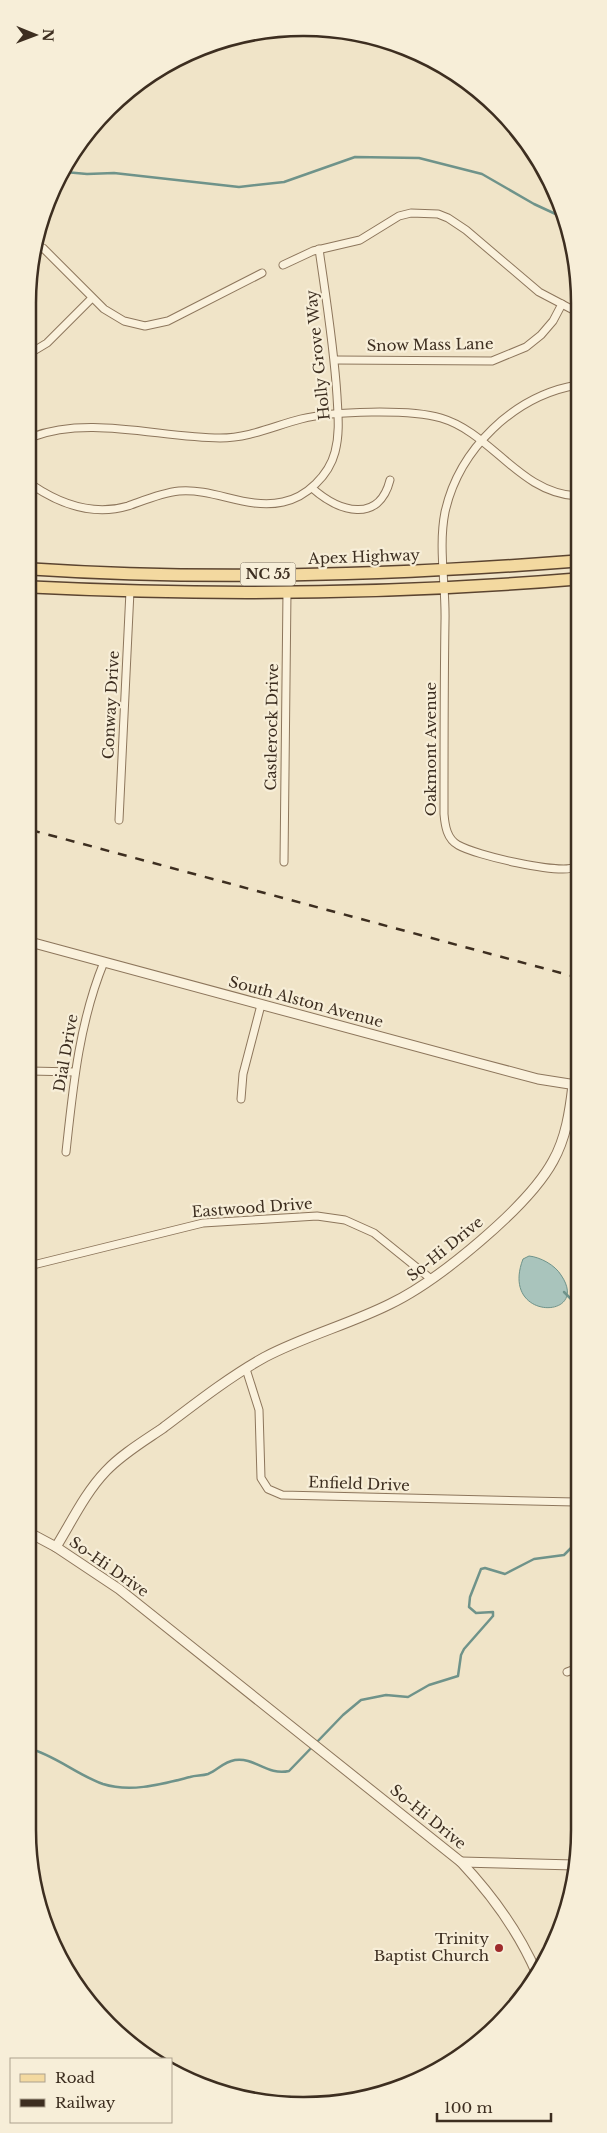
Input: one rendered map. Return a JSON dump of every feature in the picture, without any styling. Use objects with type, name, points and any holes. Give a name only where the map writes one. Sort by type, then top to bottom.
[{"type":"main road","name":"Apex Highway","points":[[36,569],[178,574],[278,574],[444,570],[571,561]]},
{"type":"main road","name":"NC 55","points":[[36,587],[130,591],[287,592],[571,579]]},
{"type":"street","points":[[283,265],[319,249],[360,240],[399,216],[418,212],[438,214],[466,230],[539,292],[571,309]]},
{"type":"street","points":[[42,248],[92,298],[124,321],[144,326],[168,321],[262,273]]},
{"type":"street","name":"Holly Grove Way","points":[[36,487],[60,501],[95,509],[126,506],[156,496],[187,491],[216,494],[251,504],[268,504],[286,502],[312,488],[328,468],[335,454],[339,427],[335,360],[319,249]]},
{"type":"street","points":[[36,350],[47,343],[92,298]]},
{"type":"street","name":"Snow Mass Lane","points":[[335,360],[492,361],[526,347],[541,335],[553,321],[562,304]]},
{"type":"street","points":[[480,441],[524,405],[571,386]]},
{"type":"street","points":[[36,436],[54,430],[78,428],[222,438],[257,433],[301,419],[338,413],[422,414],[450,421],[534,482],[551,490],[571,495]]},
{"type":"street","name":"Oakmont Avenue","points":[[480,441],[454,485],[445,513],[444,814],[447,833],[458,845],[537,867],[560,870],[571,868]]},
{"type":"street","points":[[312,488],[332,504],[353,510],[370,507],[380,502],[387,493],[390,480]]},
{"type":"street","name":"Conway Drive","points":[[120,820],[130,591]]},
{"type":"street","name":"Castlerock Drive","points":[[284,862],[287,592]]},
{"type":"street","name":"South Alston Avenue","points":[[36,944],[529,1076],[571,1084]]},
{"type":"street","name":"Dial Drive","points":[[66,1152],[75,1072],[86,1016],[104,962]]},
{"type":"street","points":[[241,1099],[243,1074],[261,1005]]},
{"type":"street","points":[[36,1071],[75,1072]]},
{"type":"street","name":"So-Hi Drive","points":[[533,1966],[524,1944],[482,1884],[461,1862],[162,1622],[119,1589],[56,1547],[88,1494],[107,1471],[133,1449],[246,1369],[294,1344],[388,1306],[432,1280],[510,1213],[544,1176],[554,1160],[565,1131],[571,1100]]},
{"type":"street","name":"Eastwood Drive","points":[[36,1264],[203,1223],[317,1216],[345,1220],[374,1233],[432,1280]]},
{"type":"street","name":"Enfield Drive","points":[[246,1369],[259,1410],[261,1478],[268,1489],[274,1493],[282,1495],[346,1497],[571,1502]]},
{"type":"street","points":[[36,1536],[56,1547]]},
{"type":"street","points":[[567,1672],[571,1670]]},
{"type":"street","points":[[461,1862],[568,1864]]},
{"type":"water","points":[[529,1256],[547,1262],[561,1275],[567,1290],[565,1300],[556,1306],[545,1308],[533,1304],[523,1294],[519,1280],[523,1259]]},
{"type":"waterway","points":[[71,173],[114,173],[239,187],[284,182],[355,157],[419,158],[482,174],[555,214]]},
{"type":"waterway","points":[[564,1292],[571,1299]]},
{"type":"waterway","points":[[36,1750],[93,1780],[114,1787],[124,1788],[135,1788],[192,1776],[206,1775],[227,1762],[235,1760],[249,1761],[274,1771],[289,1771],[343,1715],[361,1700],[386,1695],[408,1697],[429,1685],[458,1676],[461,1655],[464,1649],[493,1616],[493,1612],[476,1613],[469,1607],[470,1597],[481,1569],[485,1568],[505,1574],[534,1559],[564,1555],[571,1548]]},
{"type":"railway","points":[[36,831],[571,976]]},
{"type":"place","name":"Trinity Baptist Church","points":[[499,1948]]}]
